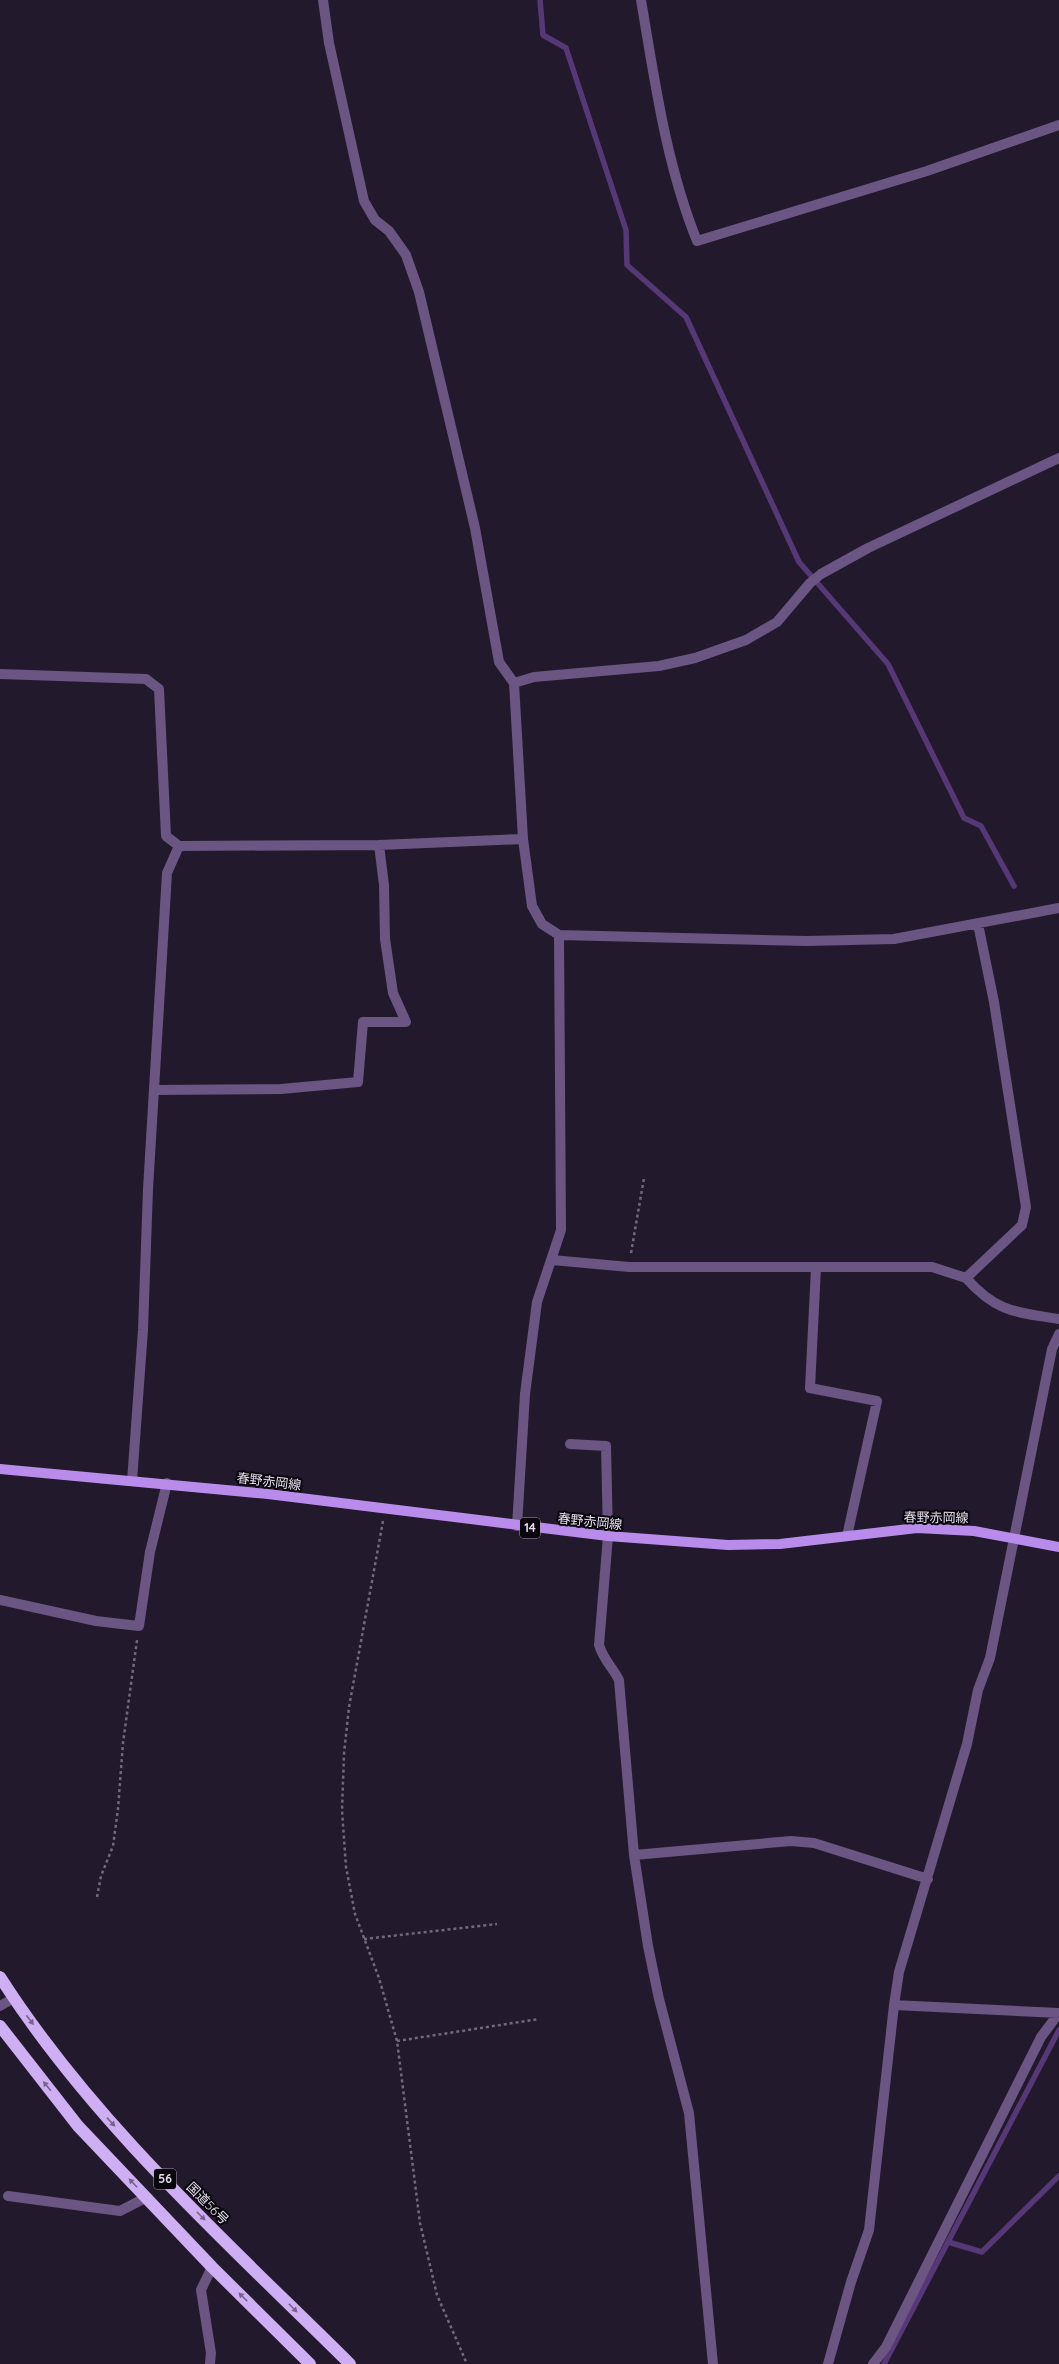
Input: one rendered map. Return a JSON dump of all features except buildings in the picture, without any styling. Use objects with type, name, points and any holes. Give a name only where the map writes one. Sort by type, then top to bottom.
[{"type":"highway","name":"国道56号","points":[[0,1977],[14,1998],[100,2111],[168,2183],[350,2364]]},
{"type":"highway","name":"56","points":[[0,2026],[78,2126],[212,2267],[310,2364]]},
{"type":"main road","name":"春野赤岡線","points":[[0,1469],[167,1483],[386,1508],[517,1526],[608,1536],[728,1545],[780,1544],[917,1528],[974,1531],[1059,1547]]},
{"type":"street","points":[[323,0],[329,43],[364,201],[375,220],[389,231],[406,255],[419,292],[475,528],[499,662],[514,683],[523,839],[532,906],[542,924],[559,935],[814,941],[894,939],[1059,908]]},
{"type":"street","points":[[641,0],[662,125],[682,204],[697,241],[927,171],[1059,125]]},
{"type":"street","points":[[514,683],[534,677],[659,666],[695,658],[746,640],[777,622],[810,582],[821,574],[868,548],[1059,458]]},
{"type":"street","points":[[0,674],[146,679],[160,689],[166,836],[179,846],[379,845],[523,839]]},
{"type":"street","points":[[155,1090],[281,1089],[358,1082],[363,1022],[406,1022],[393,993],[389,970],[385,939],[384,885],[379,845]]},
{"type":"street","points":[[132,1481],[143,1330],[148,1189],[167,874],[179,846]]},
{"type":"street","points":[[966,1278],[1022,1225],[1026,1207],[994,1002],[978,924]]},
{"type":"street","points":[[517,1526],[524,1394],[537,1302],[561,1230],[559,935]]},
{"type":"street","points":[[552,1260],[629,1267],[932,1267],[966,1278],[980,1294],[1008,1311],[1059,1319]]},
{"type":"street","points":[[816,1268],[810,1388],[877,1401],[847,1536]]},
{"type":"street","points":[[828,2364],[851,2282],[868,2230],[899,1972],[928,1879],[967,1744],[978,1690],[990,1658],[1052,1349],[1059,1334]]},
{"type":"street","points":[[570,1444],[606,1446],[608,1536],[599,1645],[604,1660],[614,1671],[619,1680],[634,1855],[648,1946],[659,1999],[689,2113],[713,2364]]},
{"type":"street","points":[[0,1600],[96,1621],[139,1626],[150,1552],[167,1483]]},
{"type":"street","points":[[634,1855],[790,1841],[814,1843],[928,1879]]},
{"type":"street","points":[[0,2006],[14,1998]]},
{"type":"street","points":[[894,2006],[1059,2013]]},
{"type":"street","points":[[872,2364],[886,2347],[1042,2036],[1059,2013]]},
{"type":"street","points":[[8,2196],[120,2211],[147,2197]]},
{"type":"street","points":[[210,2364],[211,2353],[201,2290],[212,2267]]},
{"type":"path","points":[[629,1267],[644,1178]]},
{"type":"path","points":[[386,1508],[349,1707],[344,1754],[342,1810],[346,1867],[355,1914],[379,1978],[396,2041],[420,2223],[437,2295],[467,2364]]},
{"type":"path","points":[[98,1897],[101,1876],[113,1846],[139,1626]]},
{"type":"path","points":[[364,1939],[497,1924]]},
{"type":"path","points":[[396,2041],[539,2019]]},
{"type":"waterway","points":[[540,0],[543,35],[566,48],[626,230],[627,265],[686,317],[799,562],[888,664],[964,818],[981,826],[1014,886]]},
{"type":"waterway","points":[[884,2364],[1059,2030]]},
{"type":"waterway","points":[[948,2242],[982,2252],[1059,2176]]}]
